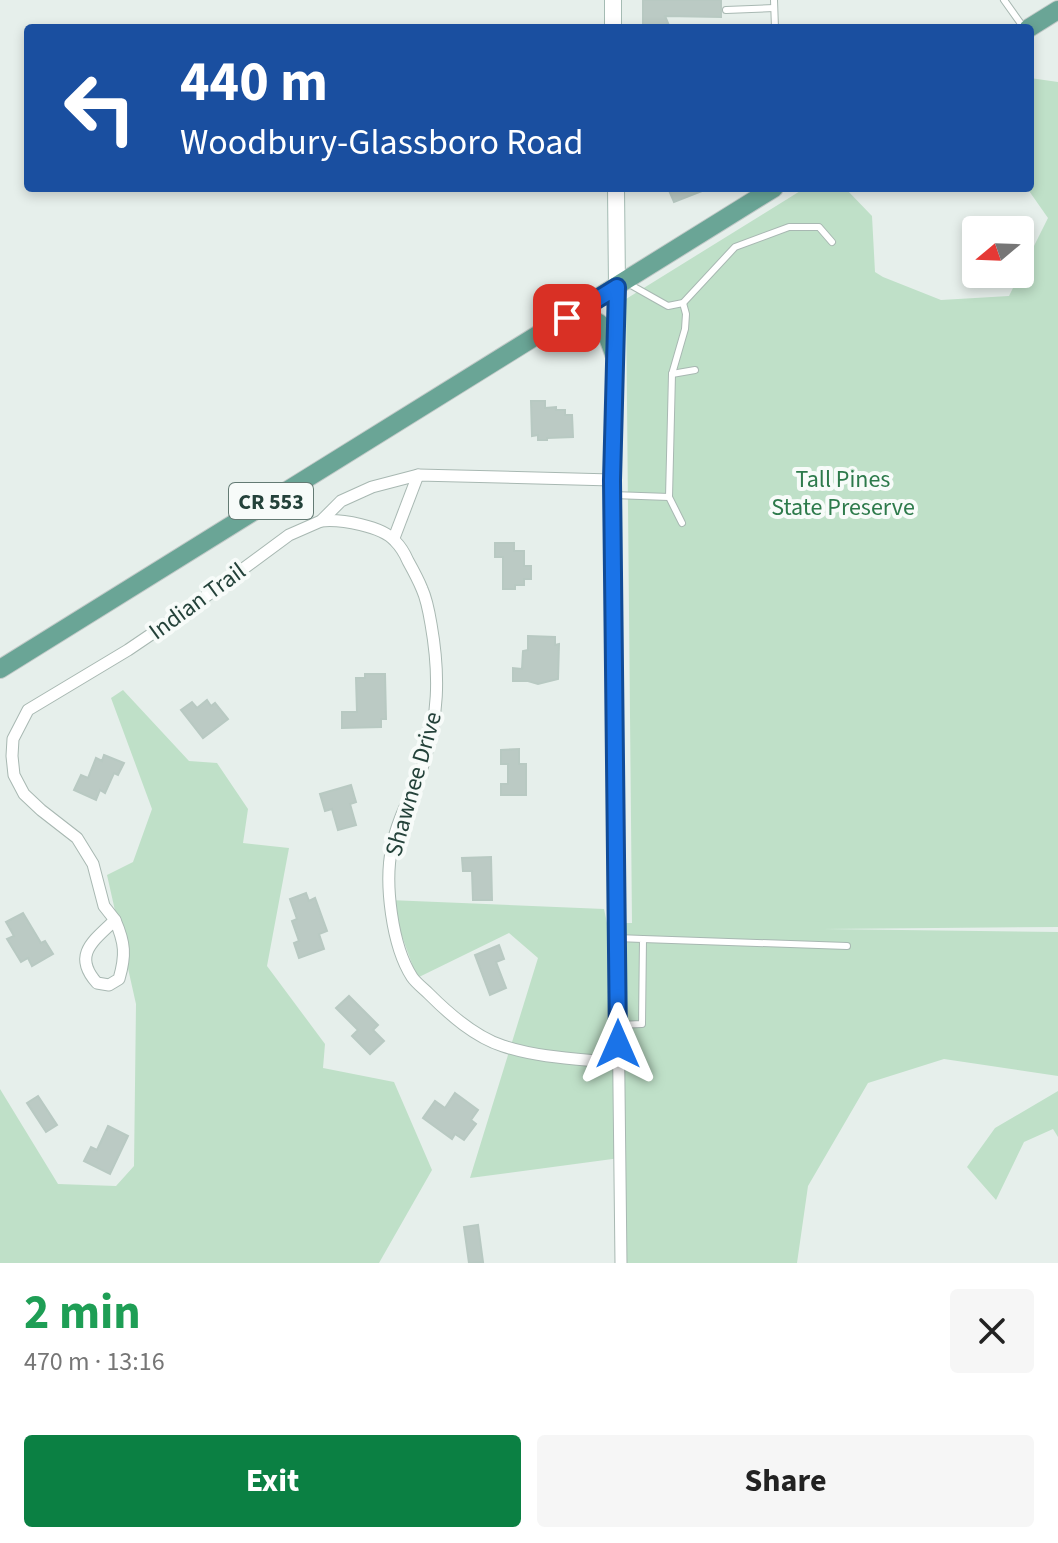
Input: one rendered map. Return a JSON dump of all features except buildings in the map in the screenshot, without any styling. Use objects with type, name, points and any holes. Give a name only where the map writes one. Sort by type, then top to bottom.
[{"type":"main road","points":[[1034,24],[1058,10]]},
{"type":"main road","name":"CR 553","points":[[0,669],[768,192]]},
{"type":"main road","points":[[567,318],[597,320],[604,328],[614,354]]},
{"type":"street","points":[[613,0],[613,24]]},
{"type":"street","points":[[616,192],[622,284],[614,354],[612,495],[621,1263]]},
{"type":"street","points":[[321,521],[348,521],[394,538],[418,475]]},
{"type":"street","name":"Indian Trail","points":[[115,920],[86,953],[88,973],[97,983],[109,985],[119,979],[125,951],[115,920],[104,906],[93,864],[77,838],[24,794],[14,775],[13,739],[28,710],[128,650],[289,535],[321,521],[341,501],[372,487],[418,475],[612,480]]},
{"type":"street","name":"Shawnee Drive","points":[[394,538],[422,589],[435,643],[438,681],[431,740],[391,850],[390,906],[403,957],[412,977],[447,1012],[501,1046],[530,1053],[617,1063]]},
{"type":"lane","points":[[1004,0],[1024,24]]},
{"type":"lane","points":[[726,10],[774,4],[775,24]]},
{"type":"lane","points":[[622,284],[668,306],[683,303],[735,247],[789,227],[819,227],[832,242]]},
{"type":"lane","points":[[682,523],[669,497],[672,374],[685,329],[683,303]]},
{"type":"lane","points":[[672,374],[695,370]]},
{"type":"lane","points":[[612,495],[669,497]]},
{"type":"lane","points":[[617,938],[847,946]]},
{"type":"lane","points":[[618,1025],[642,1024],[643,939]]},
{"type":"green space","name":"Tall Pines State Preserve","points":[[1034,79],[1058,82],[1058,927],[824,929],[1058,932],[1058,1076],[944,1059],[868,1083],[808,1186],[797,1263],[621,1263],[620,1158],[470,1178],[538,958],[509,933],[417,978],[389,900],[604,909],[607,923],[632,923],[626,299],[799,192],[849,192],[872,216],[875,272],[941,300],[1009,296],[1013,288],[1034,288],[1034,246],[1048,218],[1030,192],[1034,192]]},
{"type":"green space","points":[[123,690],[189,761],[217,763],[248,809],[243,843],[289,848],[267,966],[325,1044],[323,1068],[394,1082],[432,1170],[379,1263],[0,1263],[0,1089],[58,1184],[116,1186],[134,1166],[136,1004],[107,875],[133,862],[152,809],[111,698]]},
{"type":"green space","points":[[1058,1091],[1058,1137],[1053,1129],[1024,1142],[996,1200],[967,1167],[995,1128]]},
{"type":"route","points":[[567,318],[617,287],[612,480],[618,1044]]}]
